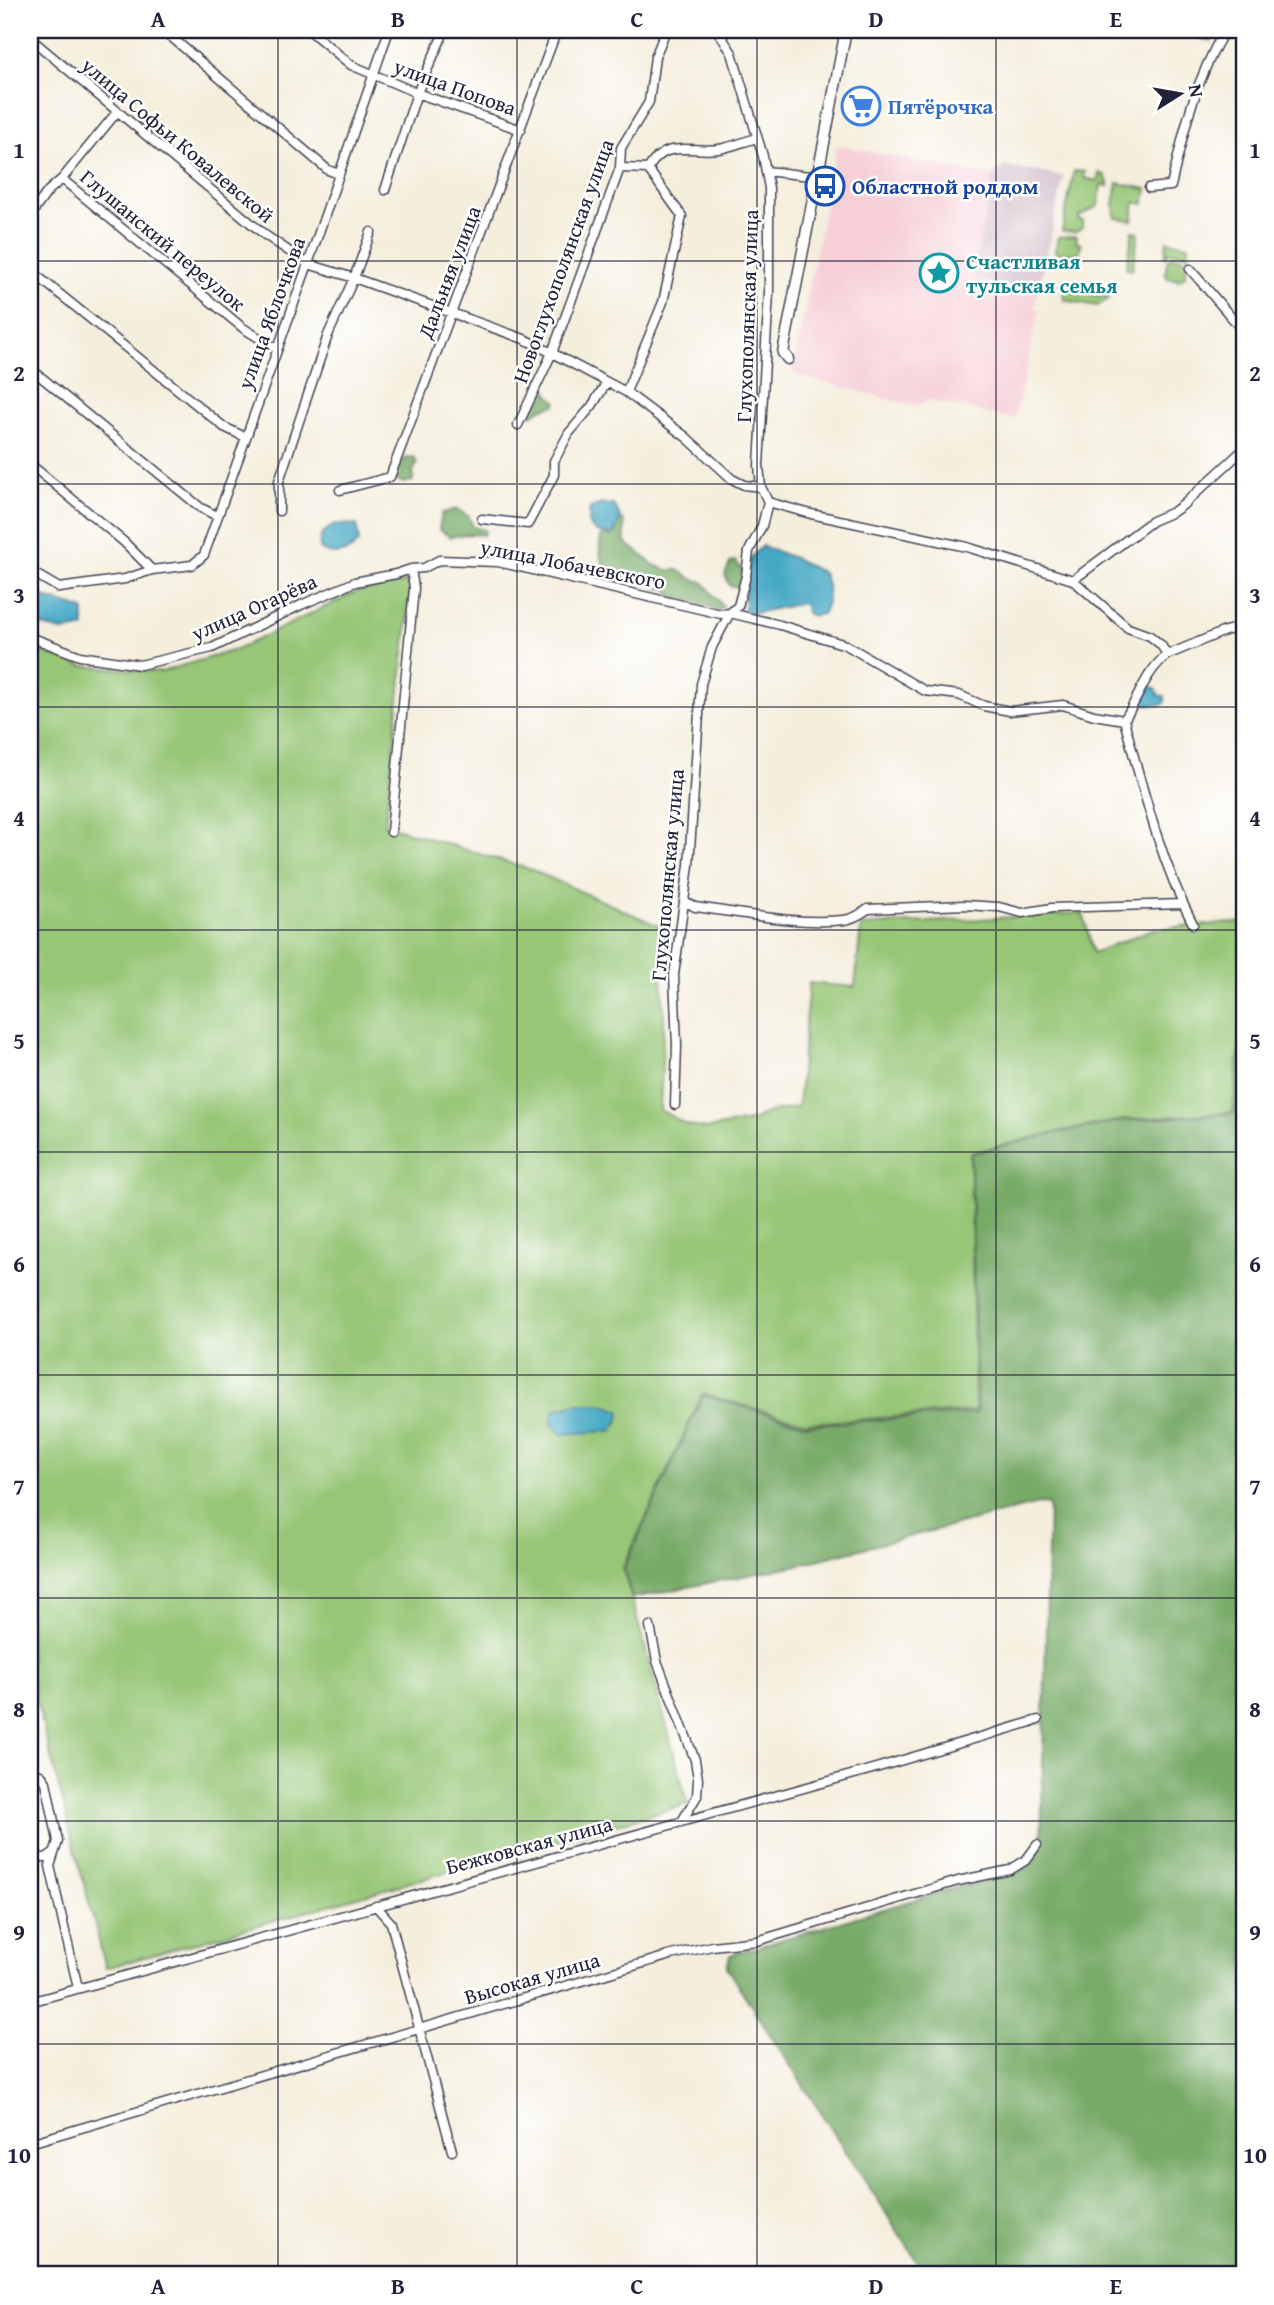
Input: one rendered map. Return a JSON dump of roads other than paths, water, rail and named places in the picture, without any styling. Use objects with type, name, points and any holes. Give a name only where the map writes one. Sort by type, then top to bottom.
[{"type":"street","points":[[163,30],[273,126],[328,170],[339,174]]},
{"type":"street","name":"улица Попова","points":[[309,30],[351,65],[416,93],[521,130]]},
{"type":"street","name":"улица Яблочкова","points":[[152,570],[192,565],[201,558],[308,264],[388,30]]},
{"type":"street","points":[[384,190],[416,93],[445,30]]},
{"type":"street","name":"Дальняя улица","points":[[340,490],[390,477],[557,30]]},
{"type":"street","name":"Новоглухополянская улица","points":[[518,425],[552,353],[620,168],[621,148],[649,102],[655,57],[666,30]]},
{"type":"street","name":"Глухополянская улица","points":[[717,30],[732,53],[769,188],[769,292],[759,465],[761,487],[768,502]]},
{"type":"street","points":[[788,359],[783,353],[846,30]]},
{"type":"street","points":[[1149,188],[1171,186],[1186,118],[1214,49],[1225,30]]},
{"type":"street","name":"улица Софьи Ковалевской","points":[[30,38],[265,235],[308,264],[355,278],[524,339],[626,392],[687,437],[732,479],[744,485],[761,487]]},
{"type":"street","points":[[30,216],[48,191],[62,179],[117,112]]},
{"type":"street","points":[[648,169],[654,159],[670,149],[718,149],[757,138]]},
{"type":"street","points":[[620,168],[648,169]]},
{"type":"street","points":[[626,392],[663,302],[682,216],[648,169]]},
{"type":"street","points":[[766,171],[819,177]]},
{"type":"street","name":"Глушанский переулок","points":[[62,179],[243,328],[277,349]]},
{"type":"street","points":[[279,511],[279,481],[328,335],[355,278],[371,232]]},
{"type":"street","points":[[1190,269],[1244,332]]},
{"type":"street","points":[[30,270],[224,428],[245,437]]},
{"type":"street","points":[[30,368],[201,508],[217,516]]},
{"type":"street","points":[[482,519],[528,524],[554,475],[554,461],[569,433],[592,406],[607,382]]},
{"type":"street","points":[[1073,580],[1152,521],[1183,505],[1244,449]]},
{"type":"street","points":[[30,464],[124,542],[152,570],[125,579],[59,587],[30,571]]},
{"type":"street","points":[[730,613],[738,606],[746,576],[748,551],[761,526],[768,502],[811,514],[967,547],[1073,580],[1128,628],[1150,636],[1170,654]]},
{"type":"street","name":"улица Лобачевского","points":[[411,569],[424,568],[439,560],[498,562],[721,614],[730,613],[780,625],[846,645],[925,691],[959,695],[984,706],[1010,711],[1063,705],[1094,715],[1124,720]]},
{"type":"street","points":[[391,832],[414,588],[411,569]]},
{"type":"street","name":"улица Огарёва","points":[[30,637],[80,656],[139,665],[212,648],[355,582],[411,569]]},
{"type":"street","name":"Глухополянская улица","points":[[675,1105],[677,1046],[674,975],[686,902],[701,684],[712,647],[730,613]]},
{"type":"street","points":[[1193,924],[1154,827],[1124,720],[1144,682],[1170,654],[1244,626]]},
{"type":"street","points":[[686,902],[695,907],[804,920],[846,920],[869,909],[965,905],[999,907],[1022,913],[1052,908],[1183,904]]},
{"type":"street","points":[[650,1626],[657,1661],[695,1760],[698,1779],[696,1796],[682,1821]]},
{"type":"street","name":"Бежковская улица","points":[[30,2001],[1038,1720]]},
{"type":"street","points":[[33,1775],[41,1776],[46,1782],[58,1841],[50,1866],[78,1988]]},
{"type":"street","name":"Высокая улица","points":[[30,2143],[692,1950],[757,1941],[958,1881],[1010,1870],[1026,1860],[1037,1845]]},
{"type":"street","points":[[34,1858],[46,1858],[52,1853]]},
{"type":"street","points":[[34,1858],[50,1866]]},
{"type":"street","points":[[376,1906],[391,1923],[452,2151]]},
{"type":"water","points":[[602,504],[613,505],[619,513],[619,523],[612,535],[600,533],[590,525],[590,508]]},
{"type":"water","points":[[335,524],[357,525],[359,542],[342,553],[331,554],[321,550],[320,541],[327,529]]},
{"type":"water","points":[[762,546],[823,573],[828,594],[822,614],[813,616],[806,613],[805,604],[750,614],[744,609],[751,557]]},
{"type":"water","points":[[30,589],[42,596],[84,610],[84,628],[62,631],[30,623]]},
{"type":"water","points":[[1151,687],[1156,688],[1159,696],[1165,696],[1165,702],[1161,705],[1143,704],[1141,699]]},
{"type":"water","points":[[575,1404],[602,1404],[621,1411],[618,1422],[611,1431],[561,1434],[552,1423],[554,1410]]},
{"type":"place","name":"Пятёрочка","points":[[861,106]]},
{"type":"place","name":"Областной роддом","points":[[825,186]]},
{"type":"place","name":"Счастливая тульская семья","points":[[939,273]]}]
